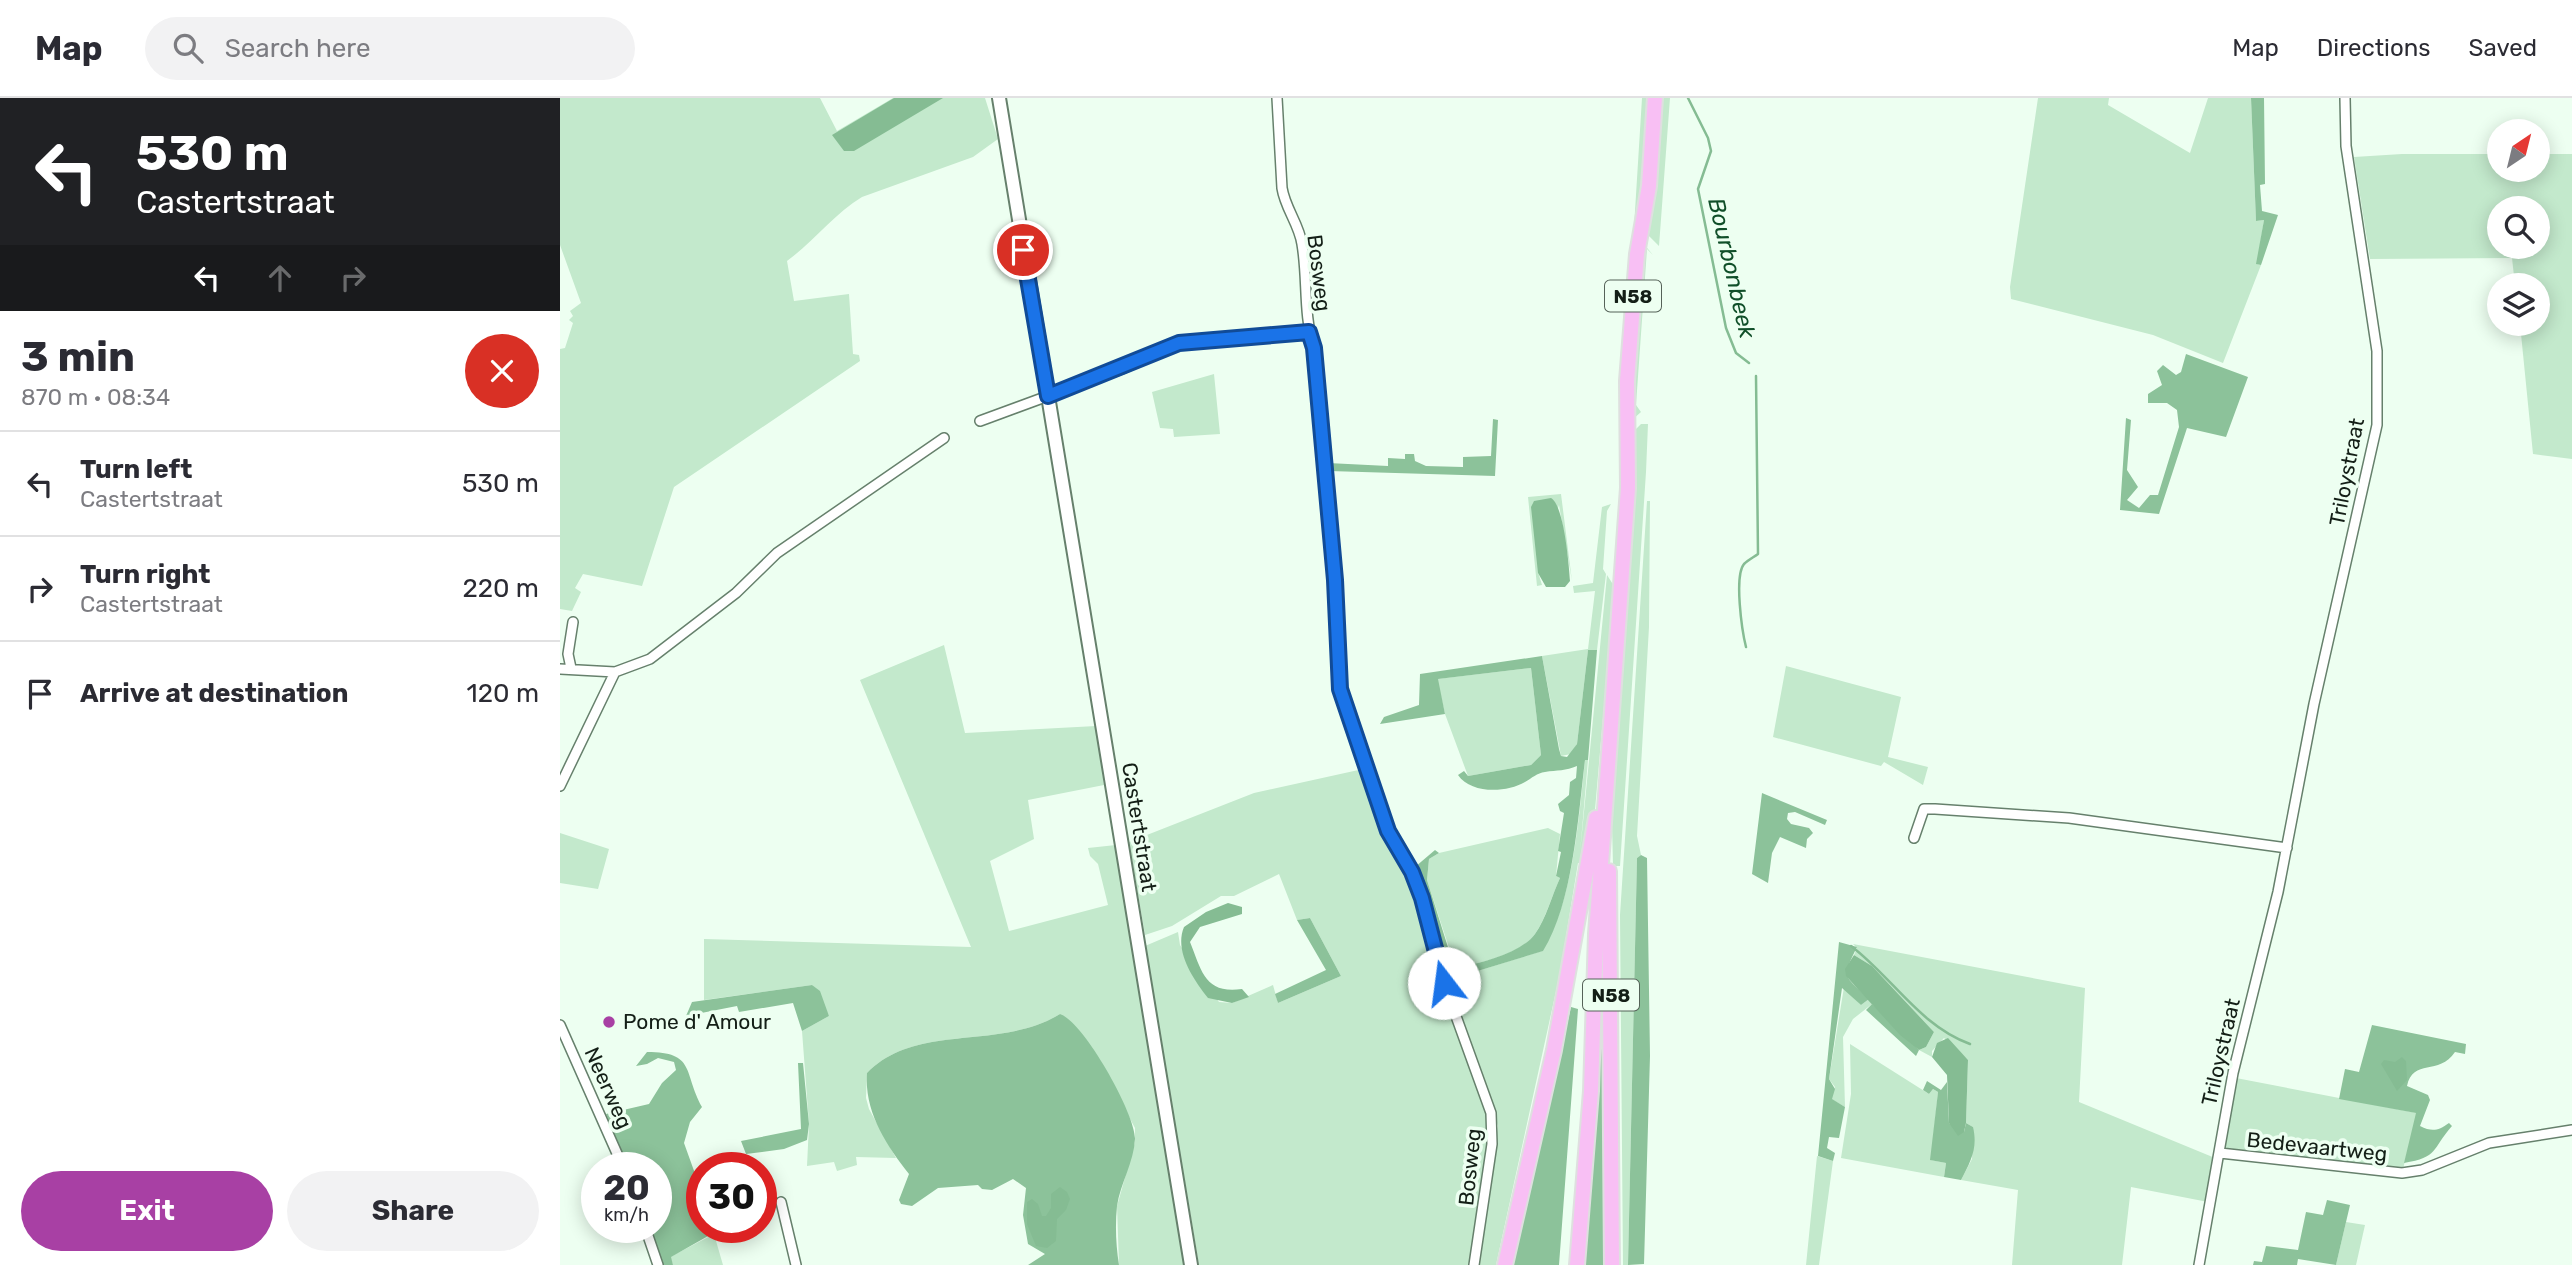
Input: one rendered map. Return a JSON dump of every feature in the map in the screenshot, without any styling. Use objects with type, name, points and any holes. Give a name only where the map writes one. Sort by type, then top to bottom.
[{"type":"main road","name":"Castertstraat","points":[[999,98],[1191,1265]]},
{"type":"main road","name":"N58","points":[[1567,1265],[1596,934],[1628,488],[1626,404],[1633,293],[1639,237],[1649,186],[1655,98]]},
{"type":"main road","name":"N58","points":[[1505,1265],[1554,1050],[1598,795],[1608,765]]},
{"type":"main road","name":"N58","points":[[1608,765],[1612,789],[1609,867],[1612,1265]]},
{"type":"main road","name":"N58","points":[[1577,1265],[1594,1041],[1596,934]]},
{"type":"street","name":"Bosweg","points":[[1277,98],[1282,188],[1289,213],[1302,241],[1309,332],[1314,348],[1335,580],[1340,689],[1388,831],[1412,872],[1422,898],[1444,983],[1492,1113],[1492,1144],[1474,1265]]},
{"type":"street","name":"Triloystraat","points":[[2199,1265],[2233,1073],[2287,848],[2314,704],[2377,425],[2377,351],[2346,146],[2345,98]]},
{"type":"street","points":[[980,421],[1179,343],[1309,332]]},
{"type":"street","points":[[560,669],[615,672],[650,659],[736,593],[777,554],[944,438]]},
{"type":"street","points":[[570,668],[568,654],[573,622]]},
{"type":"street","points":[[560,786],[615,672]]},
{"type":"street","points":[[1914,838],[1924,809],[1935,809],[2069,818],[2287,848]]},
{"type":"street","name":"Neerweg","points":[[560,1025],[616,1152]]},
{"type":"street","name":"Bedevaartweg","points":[[2220,1153],[2402,1173],[2422,1170],[2490,1143],[2572,1130]]},
{"type":"street","points":[[781,1202],[796,1265]]},
{"type":"street","points":[[650,1243],[658,1265]]},
{"type":"shaded area","points":[[560,98],[820,98],[837,131],[893,98],[985,98],[998,139],[973,157],[862,197],[787,261],[794,301],[849,294],[853,354],[859,355],[860,361],[674,487],[642,586],[583,574],[575,588],[581,592],[572,611],[560,609],[560,349],[565,348],[573,323],[569,320],[573,316],[570,311],[581,303],[560,245]]},
{"type":"shaded area","points":[[894,98],[943,98],[854,151],[844,151],[832,135]]},
{"type":"shaded area","points":[[1642,98],[1649,98],[1643,190],[1634,227]]},
{"type":"shaded area","points":[[1661,98],[1670,98],[1659,246],[1647,234]]},
{"type":"shaded area","points":[[2038,98],[2109,98],[2108,105],[2190,153],[2208,98],[2251,98],[2256,221],[2264,220],[2257,264],[2261,265],[2223,363],[2153,335],[2011,299],[2010,287]]},
{"type":"shaded area","points":[[2251,98],[2264,98],[2265,184],[2260,185],[2262,211],[2278,215],[2261,265],[2256,264],[2264,220],[2256,221]]},
{"type":"shaded area","points":[[2487,154],[2487,182],[2550,182],[2550,154],[2572,154],[2572,459],[2533,454],[2521,336],[2550,336],[2550,273],[2514,273],[2512,259],[2550,259],[2550,196],[2487,196],[2487,258],[2370,259],[2354,157]]},
{"type":"shaded area","points":[[1643,243],[1653,255],[1647,249],[1636,405],[1641,412],[1632,420]]},
{"type":"shaded area","points":[[2186,354],[2248,377],[2226,437],[2187,428],[2159,514],[2120,510],[2126,418],[2131,420],[2127,470],[2138,487],[2127,500],[2139,508],[2150,495],[2158,495],[2179,427],[2177,410],[2167,403],[2148,403],[2148,394],[2162,385],[2157,371],[2163,365],[2176,375],[2181,372]]},
{"type":"shaded area","points":[[1214,374],[1220,434],[1174,437],[1173,429],[1160,428],[1152,392]]},
{"type":"shaded area","points":[[1493,419],[1498,420],[1495,476],[1329,471],[1328,463],[1388,466],[1388,458],[1405,459],[1405,454],[1414,454],[1415,461],[1426,466],[1463,467],[1463,457],[1491,456]]},
{"type":"shaded area","points":[[1641,424],[1648,424],[1646,472],[1620,866],[1613,866],[1612,825],[1632,479],[1636,429]]},
{"type":"shaded area","points":[[1561,494],[1572,581],[1559,505],[1538,572],[1542,585],[1537,586],[1528,497]]},
{"type":"shaded area","points":[[1551,498],[1556,503],[1565,536],[1570,581],[1565,587],[1546,587],[1538,573],[1531,507],[1534,501]]},
{"type":"shaded area","points":[[1647,501],[1650,501],[1649,627],[1637,836],[1641,855],[1637,858],[1628,1265],[1623,1265],[1620,915]]},
{"type":"shaded area","points":[[1611,504],[1607,511],[1603,569],[1606,574],[1597,650],[1588,650],[1577,744],[1571,754],[1561,756],[1542,656],[1588,649],[1595,591],[1574,593],[1573,586],[1593,583],[1602,507]]},
{"type":"shaded area","points":[[1607,575],[1614,586],[1613,602],[1595,810],[1585,864],[1578,863],[1560,973],[1496,1265],[1478,1265],[1498,1126],[1448,980],[1542,951],[1553,931],[1568,884],[1585,760],[1588,760],[1580,853]]},
{"type":"shaded area","points":[[944,645],[965,733],[1096,726],[1104,785],[1028,800],[1034,839],[990,861],[1009,931],[1108,905],[1098,864],[1090,856],[1088,848],[1116,845],[1184,1265],[1119,1265],[1117,1206],[1135,1142],[1135,1128],[1121,1102],[1060,1014],[1037,1025],[1012,1032],[934,1042],[910,1047],[887,1057],[867,1073],[866,1098],[869,1109],[896,1158],[856,1157],[857,1165],[837,1171],[834,1162],[807,1166],[809,1124],[802,1031],[829,1016],[812,985],[704,1000],[704,939],[971,947],[860,680]]},
{"type":"shaded area","points":[[1588,650],[1597,650],[1588,760],[1585,760],[1568,885],[1553,931],[1543,951],[1448,980],[1415,867],[1435,850],[1439,853],[1429,859],[1427,880],[1451,957],[1465,966],[1493,959],[1521,946],[1539,928],[1560,878],[1556,876],[1564,813],[1560,811],[1558,804],[1569,795],[1570,782],[1576,778],[1577,766],[1542,773],[1517,786],[1499,790],[1471,786],[1458,775],[1464,771],[1468,776],[1531,765],[1541,755],[1531,668],[1438,679],[1445,714],[1380,724],[1384,717],[1419,705],[1420,674],[1542,656],[1559,749],[1561,756],[1567,757],[1577,744]]},
{"type":"shaded area","points":[[1786,666],[1901,697],[1888,757],[1928,767],[1923,785],[1884,762],[1881,766],[1773,737]]},
{"type":"shaded area","points":[[1531,668],[1541,755],[1531,765],[1468,776],[1445,714],[1437,679]]},
{"type":"shaded area","points":[[1363,769],[1412,880],[1436,972],[1486,1109],[1488,1145],[1470,1265],[1199,1265],[1145,946],[1178,932],[1180,945],[1219,1002],[1232,1003],[1273,985],[1278,1003],[1341,976],[1310,918],[1297,920],[1279,874],[1234,896],[1221,896],[1172,926],[1145,935],[1129,842],[1254,793]]},
{"type":"shaded area","points":[[1762,793],[1827,820],[1825,825],[1795,812],[1788,813],[1787,819],[1791,824],[1809,828],[1813,833],[1807,839],[1806,848],[1780,837],[1772,853],[1768,883],[1752,874]]},
{"type":"shaded area","points":[[1548,828],[1560,834],[1556,876],[1560,878],[1539,928],[1529,940],[1513,951],[1465,966],[1452,957],[1427,880],[1429,859],[1439,853]]},
{"type":"shaded area","points":[[560,833],[609,849],[598,889],[560,883]]},
{"type":"shaded area","points":[[1641,855],[1647,858],[1650,1056],[1644,1264],[1628,1265],[1637,858]]},
{"type":"shaded area","points":[[1228,903],[1242,907],[1242,914],[1200,927],[1190,942],[1202,971],[1212,984],[1230,990],[1242,989],[1249,997],[1232,1003],[1208,998],[1191,974],[1181,946],[1184,927],[1206,912]]},
{"type":"shaded area","points":[[1310,918],[1341,976],[1278,1003],[1275,994],[1326,970],[1297,920]]},
{"type":"shaded area","points":[[1839,942],[1857,947],[1848,965],[1847,976],[1869,999],[1861,1005],[1842,988],[1829,1079],[1835,1089],[1832,1099],[1845,1107],[1839,1138],[1829,1137],[1827,1148],[1835,1153],[1833,1161],[1818,1156]]},
{"type":"shaded area","points":[[1853,944],[2085,988],[2079,1102],[2215,1158],[2208,1202],[2131,1187],[2122,1265],[2012,1265],[2018,1190],[1961,1180],[1972,1159],[1973,1127],[1966,1123],[1968,1060],[1944,1038],[1932,1051],[1932,1057],[1919,1050],[1926,1047],[1934,1032],[1872,966],[1854,955],[1857,948]]},
{"type":"shaded area","points":[[1854,955],[1872,966],[1934,1032],[1926,1047],[1919,1050],[1900,1035],[1846,976],[1845,969]]},
{"type":"shaded area","points":[[812,985],[820,991],[829,1016],[802,1031],[793,1003],[739,1012],[737,1006],[686,1016],[692,1002]]},
{"type":"shaded area","points":[[1844,987],[1861,1005],[1869,999],[1872,1004],[1853,1019],[1843,1037],[1845,1107],[1831,1099],[1835,1087],[1829,1079]]},
{"type":"shaded area","points":[[1872,1004],[1919,1050],[1916,1056],[1866,1010]]},
{"type":"shaded area","points":[[1571,1007],[1578,1009],[1559,1265],[1513,1265]]},
{"type":"shaded area","points":[[1060,1014],[1070,1021],[1095,1051],[1118,1091],[1133,1127],[1134,1148],[1117,1206],[1119,1265],[1028,1265],[1045,1254],[1028,1244],[1023,1215],[1026,1188],[1013,1179],[992,1190],[982,1189],[978,1185],[938,1188],[912,1206],[901,1204],[899,1200],[909,1174],[878,1127],[869,1101],[867,1073],[887,1057],[910,1047],[934,1042],[1012,1032],[1037,1025]]},
{"type":"shaded area","points":[[2372,1025],[2466,1044],[2465,1054],[2455,1052],[2442,1063],[2421,1069],[2410,1077],[2407,1086],[2428,1095],[2430,1100],[2420,1126],[2432,1130],[2449,1123],[2452,1126],[2429,1155],[2415,1161],[2404,1163],[2416,1113],[2339,1099],[2345,1069],[2359,1072]]},
{"type":"shaded area","points":[[1604,1030],[1607,1265],[1585,1265],[1601,1031]]},
{"type":"shaded area","points":[[1948,1038],[1968,1060],[1966,1123],[1964,1132],[1958,1136],[1949,1123],[1947,1075],[1932,1057],[1937,1043]]},
{"type":"shaded area","points":[[1850,1044],[1929,1094],[1933,1089],[1938,1092],[1931,1160],[1946,1163],[1944,1177],[1841,1158],[1851,1094]]},
{"type":"shaded area","points":[[647,1052],[663,1053],[681,1060],[686,1066],[702,1107],[690,1122],[684,1143],[687,1152],[686,1243],[696,1243],[671,1257],[673,1265],[663,1265],[654,1243],[672,1243],[672,1152],[620,1152],[606,1114],[649,1104],[662,1083],[676,1070],[674,1062],[658,1058],[636,1066]]},
{"type":"shaded area","points":[[2402,1057],[2406,1061],[2407,1080],[2397,1091],[2381,1064],[2384,1060],[2395,1062]]},
{"type":"shaded area","points":[[798,1063],[803,1063],[809,1124],[807,1140],[784,1149],[761,1152],[745,1152],[741,1141],[801,1129]]},
{"type":"shaded area","points":[[2236,1078],[2417,1113],[2403,1169],[2364,1167],[2223,1148]]},
{"type":"shaded area","points":[[1927,1081],[1941,1090],[1947,1082],[1949,1123],[1964,1132],[1966,1123],[1973,1127],[1973,1154],[1961,1180],[1944,1177],[1946,1163],[1930,1160],[1938,1092],[1933,1089],[1929,1094],[1923,1090]]},
{"type":"shaded area","points":[[1817,1156],[1833,1161],[1819,1265],[1806,1265]]},
{"type":"shaded area","points":[[1060,1187],[1067,1192],[1070,1199],[1066,1210],[1057,1219],[1056,1241],[1047,1248],[1036,1246],[1027,1224],[1027,1202],[1032,1199],[1038,1204],[1042,1216],[1046,1216],[1051,1208],[1051,1194]]},
{"type":"shaded area","points":[[2327,1200],[2350,1205],[2336,1265],[2298,1259],[2297,1265],[2253,1265],[2254,1261],[2262,1262],[2266,1246],[2298,1250],[2306,1212],[2323,1215]]},
{"type":"shaded area","points":[[2346,1222],[2365,1225],[2356,1265],[2336,1265]]},
{"type":"shaded area","points":[[697,1243],[717,1243],[723,1265],[673,1265],[670,1257]]},
{"type":"waterway","name":"Bourbonbeek","points":[[1688,98],[1708,138],[1711,151],[1698,189],[1726,328],[1736,353],[1749,363]]},
{"type":"waterway","name":"Bourbonbeek","points":[[1746,647],[1739,591],[1744,564],[1758,554],[1756,376]]},
{"type":"waterway","name":"Bourbonbeek","points":[[1851,946],[1921,1013],[1952,1036],[1970,1044]]},
{"type":"place","name":"Pome d' Amour","points":[[609,1022]]},
{"type":"route","points":[[1023,250],[1048,396],[1124,368],[1179,343],[1199,339],[1309,332],[1314,348],[1329,508],[1338,619],[1340,689],[1388,831],[1412,872],[1422,898],[1444,983]]}]
